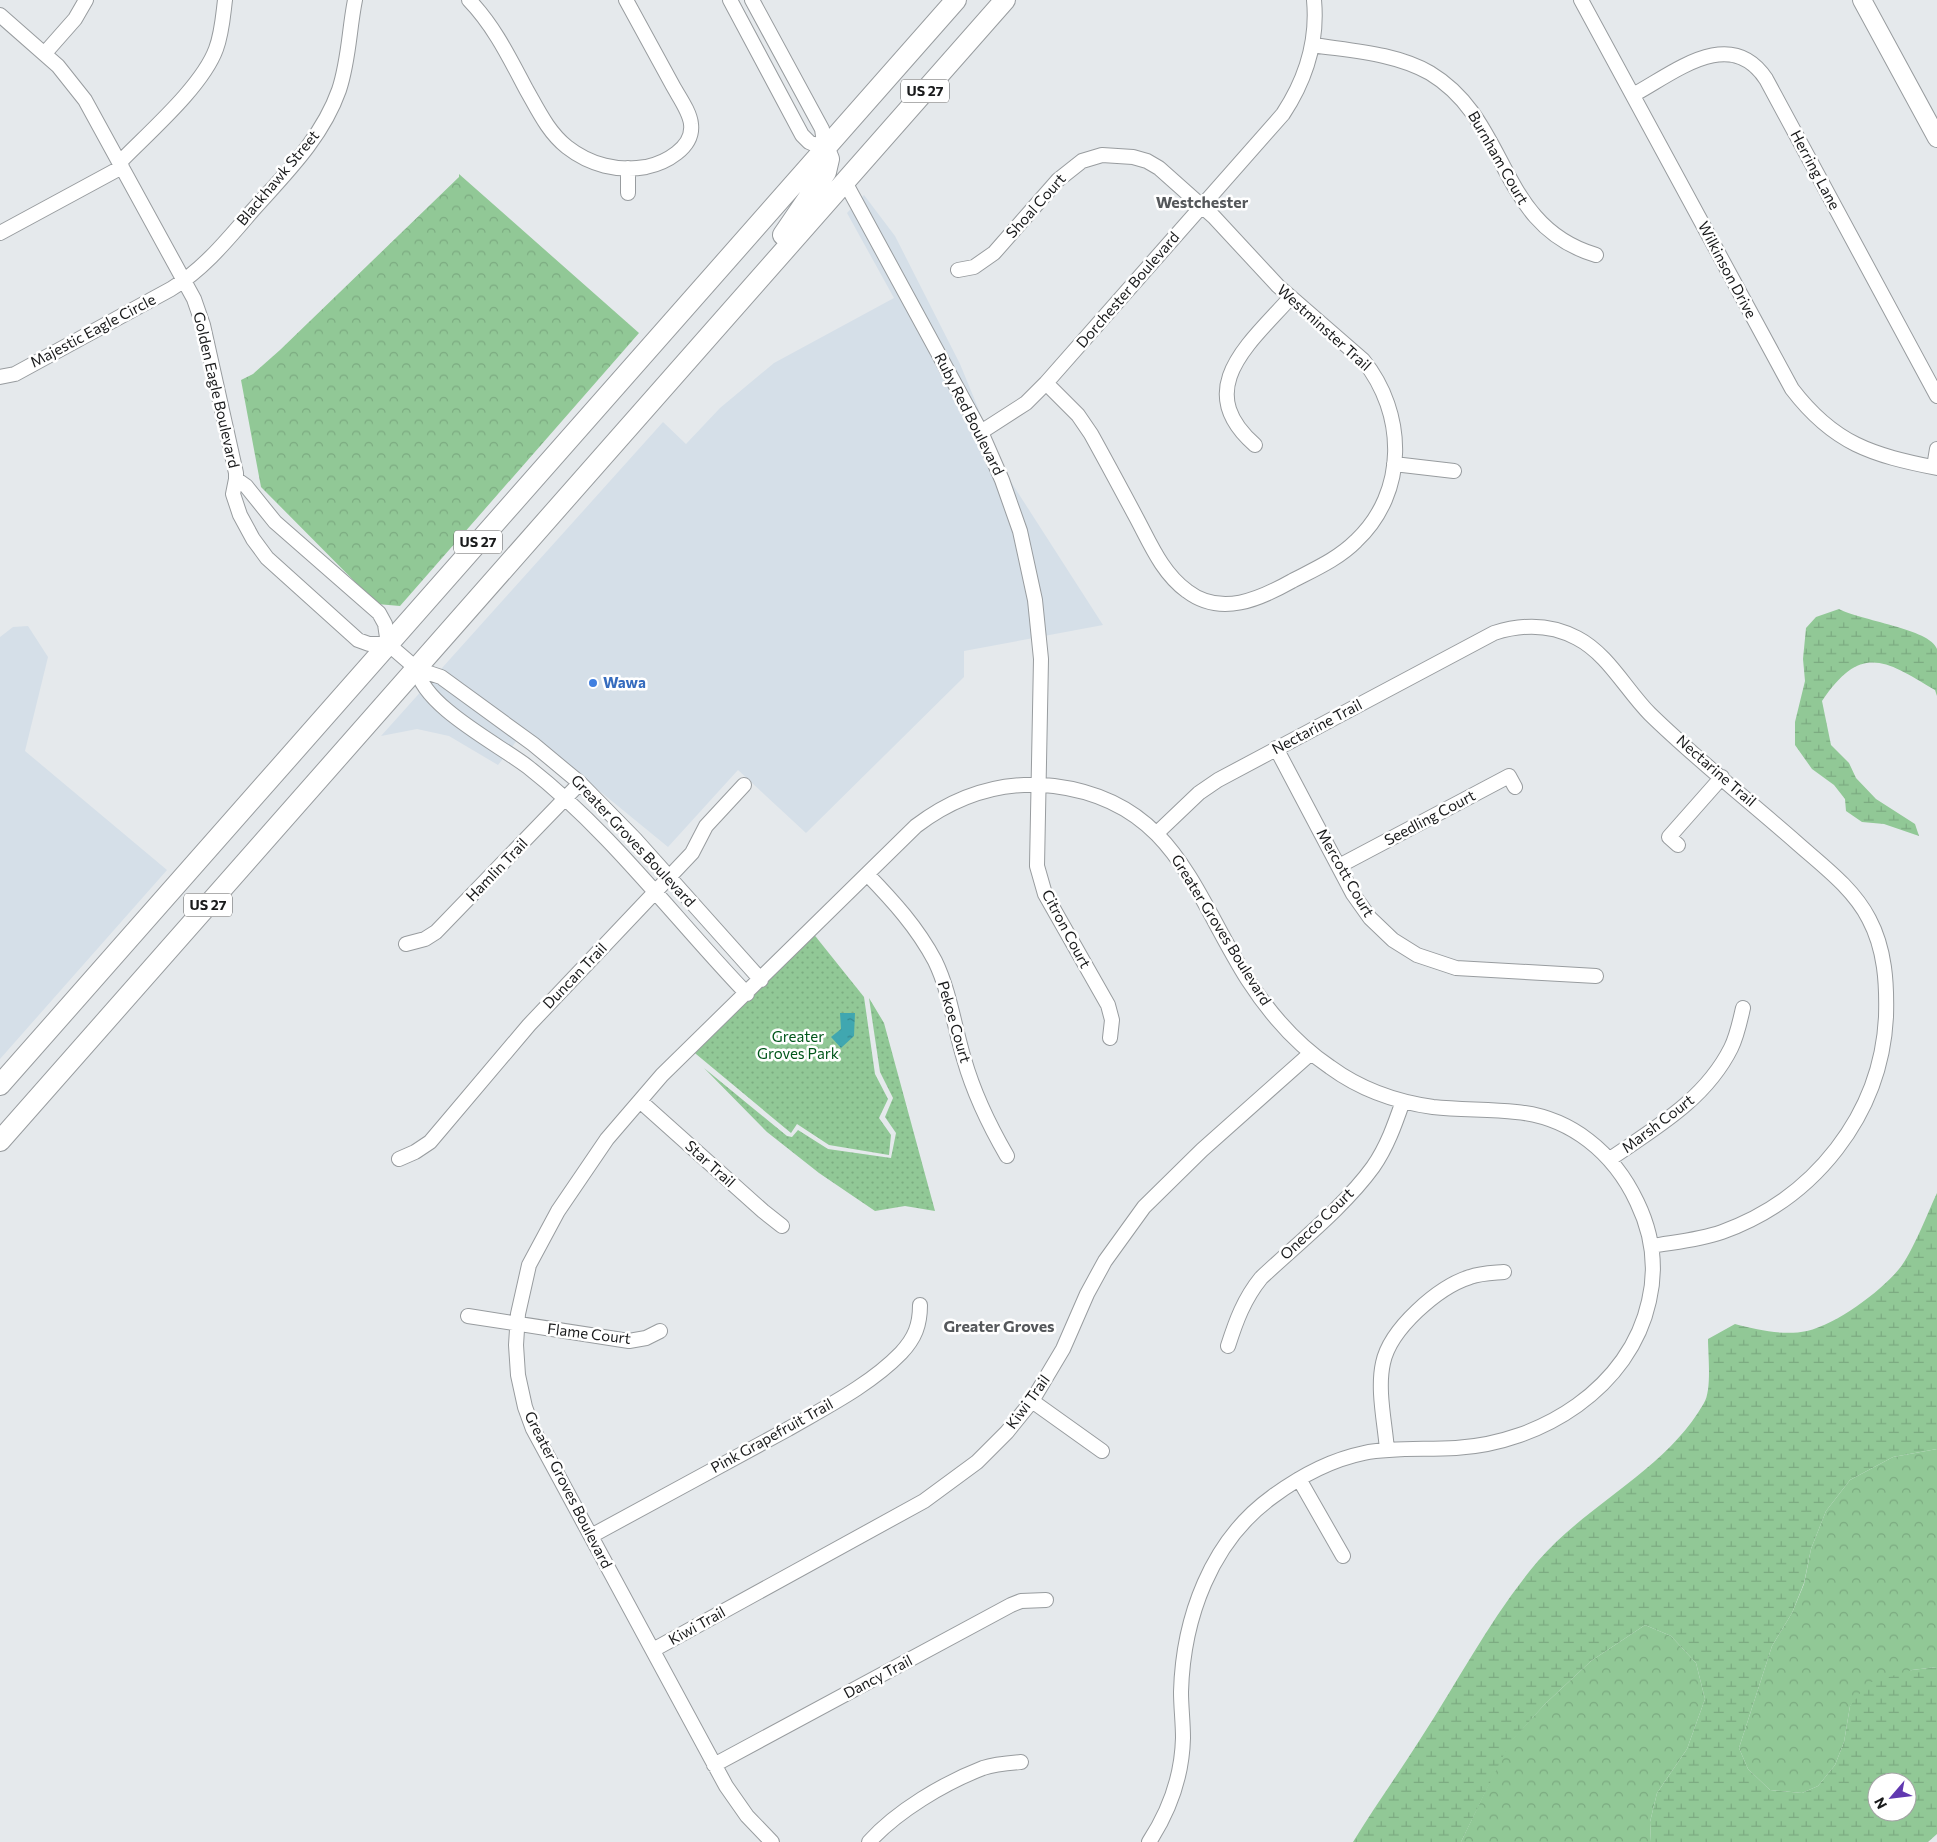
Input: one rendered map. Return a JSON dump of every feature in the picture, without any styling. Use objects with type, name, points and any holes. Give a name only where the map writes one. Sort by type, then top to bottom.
[{"type":"highway","name":"US 27","points":[[0,1085],[956,0]]},
{"type":"highway","points":[[972,37],[975,22],[990,0]]},
{"type":"highway","name":"US 27","points":[[0,1141],[1005,0]]},
{"type":"highway","points":[[667,384],[667,371],[672,360],[785,232],[823,177],[829,163],[825,150]]},
{"type":"main road","points":[[1862,0],[1937,138]]},
{"type":"street","points":[[45,53],[75,18],[86,0]]},
{"type":"street","points":[[0,233],[120,165],[181,99],[210,63],[220,35],[225,0]]},
{"type":"street","name":"Blackhawk Street","points":[[184,280],[216,252],[292,166],[324,123],[335,100],[344,71],[355,0]]},
{"type":"street","points":[[469,0],[494,31],[553,134],[584,158],[610,167],[628,168],[654,165],[673,156],[688,139],[692,123],[626,0]]},
{"type":"street","points":[[730,0],[802,135],[808,142],[825,150]]},
{"type":"street","points":[[752,0],[822,129],[825,150]]},
{"type":"street","name":"Dorchester Boulevard","points":[[981,432],[1026,403],[1046,383],[1286,109],[1303,80],[1313,45],[1314,0]]},
{"type":"street","name":"Wilkinson Drive","points":[[1581,0],[1780,369],[1800,399],[1824,424],[1857,446],[1893,460],[1935,467]]},
{"type":"street","name":"Golden Eagle Boulevard","points":[[0,15],[45,53],[76,87],[85,100],[184,280],[203,325],[236,479],[234,501],[252,539],[267,558],[358,640],[369,644],[388,644]]},
{"type":"street","name":"Burnham Court","points":[[1313,45],[1395,59],[1422,69],[1442,82],[1461,98],[1477,118],[1519,195],[1533,216],[1558,238],[1596,255]]},
{"type":"street","name":"Herring Lane","points":[[1633,95],[1713,54],[1734,54],[1746,59],[1757,68],[1771,88],[1937,396]]},
{"type":"street","points":[[769,73],[787,64]]},
{"type":"street","name":"Westminster Trail","points":[[1046,383],[1078,415],[1091,434],[1161,562],[1173,578],[1187,591],[1205,601],[1230,604],[1260,598],[1342,553],[1362,535],[1379,512],[1390,486],[1394,464],[1393,420],[1382,388],[1373,372],[1362,360],[1290,298],[1266,274],[1234,236],[1159,168],[1147,161],[1119,155]]},
{"type":"street","name":"Shoal Court","points":[[958,270],[974,267],[994,253],[1068,170],[1091,157],[1119,155]]},
{"type":"street","points":[[628,168],[628,192]]},
{"type":"street","name":"Ruby Red Boulevard","points":[[845,182],[981,432],[1002,480],[1020,531],[1035,600],[1041,659],[1039,784]]},
{"type":"street","name":"Majestic Eagle Circle","points":[[0,377],[14,374],[184,280]]},
{"type":"street","points":[[1254,445],[1242,433],[1233,419],[1226,396],[1228,380],[1240,354],[1290,298]]},
{"type":"street","points":[[1935,467],[1937,449]]},
{"type":"street","points":[[1394,464],[1454,471]]},
{"type":"street","points":[[236,479],[246,486],[275,522],[379,614],[385,624],[388,644]]},
{"type":"street","name":"Nectarine Trail","points":[[1157,833],[1199,793],[1218,780],[1485,637],[1507,629],[1535,626],[1563,632],[1586,643],[1601,656],[1650,714],[1840,880],[1869,917],[1881,949],[1885,971],[1886,1000],[1883,1045],[1876,1074],[1861,1112],[1836,1151],[1808,1181],[1765,1212],[1735,1227],[1699,1238],[1652,1246]]},
{"type":"street","name":"Greater Groves Boulevard","points":[[388,644],[416,669],[441,677],[533,744],[580,783],[761,980]]},
{"type":"street","name":"Greater Groves Boulevard","points":[[416,669],[420,683],[427,693],[468,726],[522,762],[565,798],[655,892],[747,994]]},
{"type":"street","name":"Mercott Court","points":[[1276,748],[1339,866],[1370,918],[1393,940],[1416,955],[1438,964],[1466,969],[1596,976]]},
{"type":"street","name":"Seedling Court","points":[[1339,866],[1509,776],[1515,787]]},
{"type":"street","points":[[1678,845],[1669,837],[1722,777]]},
{"type":"street","name":"Hamlin Trail","points":[[406,944],[424,939],[436,932],[580,783]]},
{"type":"street","name":"Greater Groves Boulevard","points":[[772,1842],[739,1806],[714,1765],[529,1418],[518,1370],[517,1325],[524,1284],[538,1245],[580,1177],[607,1139],[662,1075],[747,994],[916,826],[954,801],[977,792],[1039,784],[1076,790],[1099,798],[1130,813],[1157,833],[1188,873],[1246,975],[1262,999],[1281,1024],[1311,1053],[1350,1080],[1403,1101],[1443,1108],[1531,1114],[1571,1128],[1587,1138],[1610,1159],[1638,1202],[1652,1246],[1652,1284],[1642,1326],[1624,1359],[1596,1391],[1578,1405],[1539,1428],[1511,1439],[1457,1448],[1387,1450],[1356,1455],[1319,1468],[1299,1478],[1266,1501],[1239,1526],[1217,1558],[1203,1587],[1192,1618],[1182,1673],[1183,1736],[1180,1770],[1170,1806],[1149,1842]]},
{"type":"street","name":"Citron Court","points":[[1039,784],[1036,856],[1039,876],[1050,902],[1108,1005],[1112,1020],[1110,1038]]},
{"type":"street","name":"Duncan Trail","points":[[399,1159],[415,1152],[430,1142],[528,1025],[692,853],[706,826],[744,785]]},
{"type":"street","name":"Pekoe Court","points":[[867,874],[907,917],[935,961],[950,1002],[971,1082],[991,1129],[1008,1156]]},
{"type":"street","name":"Marsh Court","points":[[1610,1159],[1673,1117],[1706,1085],[1731,1048],[1743,1008]]},
{"type":"street","name":"Kiwi Trail","points":[[653,1650],[924,1501],[977,1462],[1007,1432],[1032,1401],[1063,1349],[1087,1294],[1124,1233],[1164,1186],[1311,1053]]},
{"type":"street","name":"Star Trail","points":[[640,1101],[762,1211],[782,1226]]},
{"type":"street","name":"Onecco Court","points":[[1228,1346],[1236,1319],[1250,1292],[1261,1278],[1352,1192],[1373,1167],[1394,1127],[1403,1101]]},
{"type":"street","points":[[1387,1450],[1381,1375],[1383,1362],[1392,1338],[1412,1316],[1457,1283],[1482,1274],[1504,1272]]},
{"type":"street","name":"Pink Grapefruit Trail","points":[[591,1536],[776,1435],[864,1383],[901,1353],[912,1340],[920,1322],[920,1305]]},
{"type":"street","name":"Flame Court","points":[[468,1316],[629,1341],[646,1338],[660,1331]]},
{"type":"street","points":[[1032,1401],[1102,1451]]},
{"type":"street","points":[[1299,1478],[1343,1556]]},
{"type":"street","name":"Dancy Trail","points":[[714,1765],[1011,1605],[1020,1601],[1046,1600]]},
{"type":"street","points":[[869,1842],[895,1817],[960,1779],[994,1765],[1021,1762]]},
{"type":"shaded area","points":[[864,195],[895,236],[960,364],[1004,471],[1103,625],[964,651],[964,677],[806,833],[738,770],[668,847],[525,730],[498,765],[449,736],[417,729],[381,736],[663,422],[686,444],[720,408],[774,363],[894,298],[847,213]]},
{"type":"shaded area","points":[[28,626],[48,657],[25,751],[167,870],[0,1059],[0,637],[13,627]]},
{"type":"green space","points":[[459,174],[639,333],[400,606],[377,604],[261,487],[241,380],[253,374],[280,350],[459,177]]},
{"type":"green space","points":[[1839,609],[1908,630],[1932,642],[1937,649],[1937,696],[1935,690],[1902,671],[1874,662],[1862,664],[1849,671],[1836,683],[1822,701],[1831,745],[1849,763],[1856,778],[1876,799],[1915,824],[1919,836],[1884,824],[1862,822],[1846,811],[1845,799],[1834,785],[1812,769],[1795,745],[1795,722],[1805,681],[1803,659],[1806,628],[1816,617]]},
{"type":"green space","name":"Greater Groves Park","points":[[812,932],[864,997],[875,1074],[888,1099],[879,1118],[891,1135],[889,1155],[829,1145],[797,1124],[791,1133],[690,1049]]},
{"type":"green space","points":[[869,998],[884,1023],[935,1211],[905,1206],[875,1211],[819,1173],[767,1132],[704,1068],[787,1136],[792,1137],[798,1130],[828,1149],[891,1158],[896,1133],[885,1117],[893,1098],[880,1072]]},
{"type":"green space","points":[[1937,1193],[1937,1449],[1893,1457],[1850,1480],[1826,1511],[1811,1549],[1804,1583],[1792,1613],[1772,1646],[1739,1748],[1748,1769],[1770,1790],[1802,1793],[1818,1786],[1835,1765],[1844,1742],[1850,1706],[1868,1683],[1912,1670],[1937,1667],[1937,1834],[1928,1842],[1651,1842],[1650,1822],[1657,1793],[1687,1749],[1705,1699],[1696,1663],[1671,1636],[1645,1625],[1591,1661],[1545,1704],[1509,1744],[1461,1842],[1353,1842],[1421,1738],[1491,1625],[1521,1582],[1558,1540],[1648,1467],[1688,1427],[1704,1403],[1708,1390],[1708,1339],[1735,1324],[1771,1332],[1789,1333],[1807,1331],[1831,1322],[1857,1306],[1891,1278],[1904,1262]]},
{"type":"green space","points":[[1937,1449],[1937,1667],[1912,1670],[1850,1706],[1844,1742],[1835,1765],[1818,1786],[1802,1793],[1770,1790],[1748,1769],[1739,1748],[1772,1646],[1792,1613],[1804,1584],[1811,1549],[1826,1511],[1850,1480],[1893,1457]]},
{"type":"green space","points":[[1645,1625],[1671,1636],[1696,1663],[1705,1699],[1687,1749],[1657,1793],[1650,1822],[1651,1842],[1461,1842],[1508,1744],[1545,1704],[1591,1661]]},
{"type":"water","points":[[840,1013],[855,1013],[854,1036],[841,1048],[831,1037],[841,1029]]},
{"type":"place","name":"Wawa","points":[[593,683]]},
{"type":"district","name":"Westchester","points":[[1202,202]]},
{"type":"district","name":"Greater Groves","points":[[999,1326]]}]
